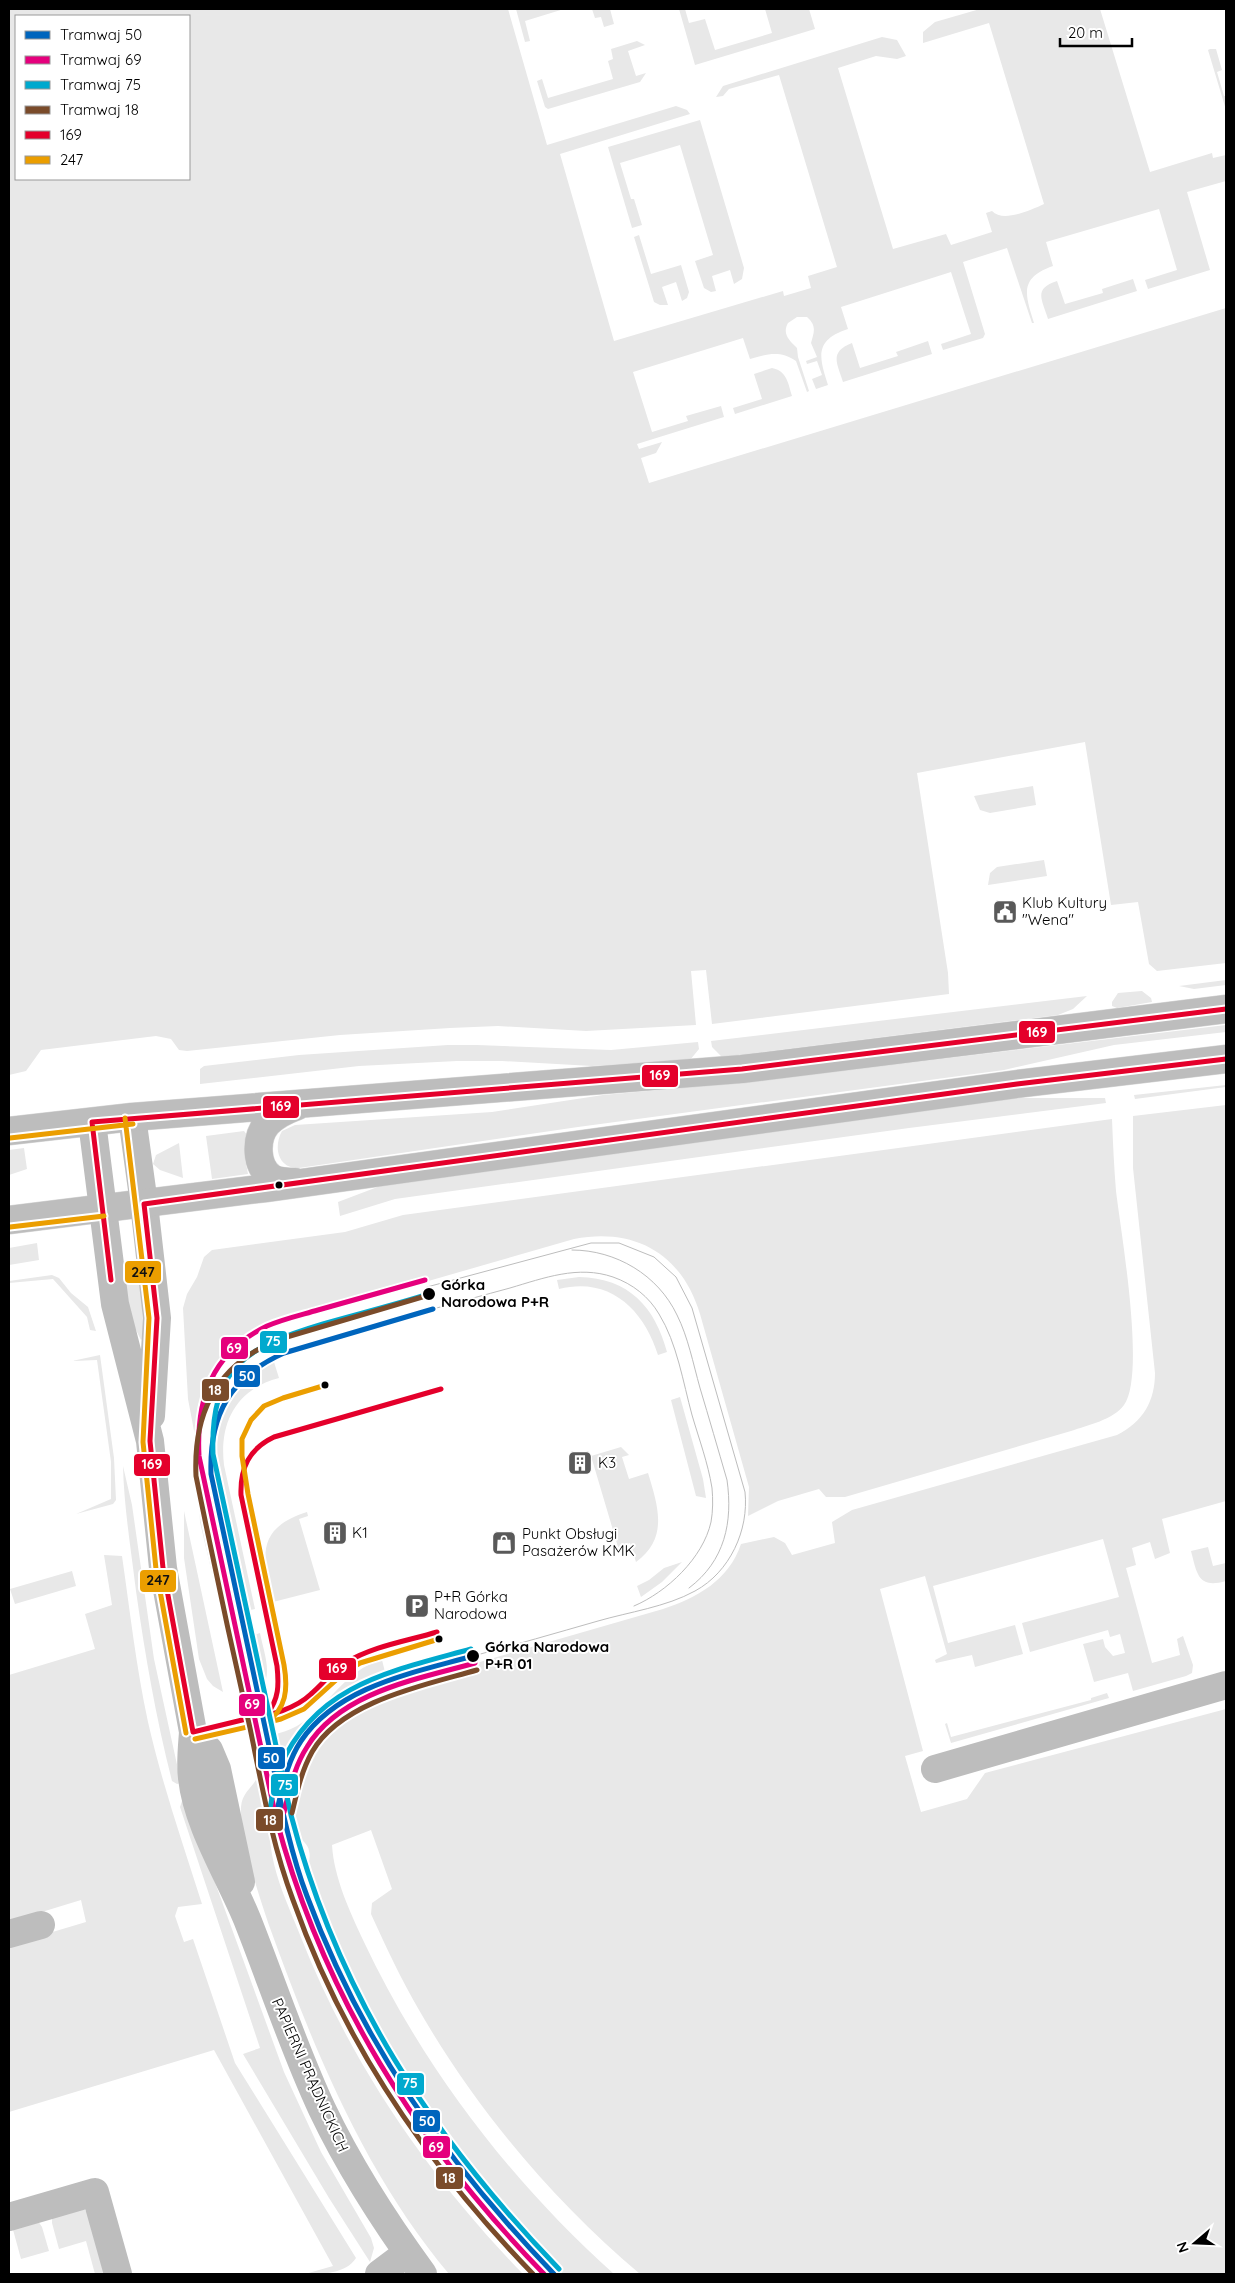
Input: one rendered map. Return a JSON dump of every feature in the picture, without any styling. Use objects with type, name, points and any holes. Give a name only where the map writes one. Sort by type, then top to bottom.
[{"type":"main road","points":[[9,1132],[132,1117],[742,1069],[1226,1009]]},
{"type":"main road","points":[[9,1220],[144,1204],[1017,1084],[1226,1059]]},
{"type":"main road","points":[[303,1182],[272,1178],[261,1163],[258,1147],[261,1133],[272,1119],[288,1110],[308,1103]]},
{"type":"main road","name":"PAPIERNI PRĄDNICKICH","points":[[132,1117],[157,1318],[150,1441]]},
{"type":"main road","name":"PAPIERNI PRĄDNICKICH","points":[[92,1122],[115,1304],[150,1441],[163,1568],[193,1732],[208,1750],[217,1769],[238,1861],[246,1918],[279,2008],[322,2108],[352,2168],[422,2274]]},
{"type":"main road","points":[[935,1769],[1226,1685]]},
{"type":"main road","points":[[9,1934],[41,1925]]},
{"type":"main road","points":[[9,2217],[95,2192],[118,2274]]},
{"type":"main road","points":[[379,2274],[407,2252]]},
{"type":"shaded area","points":[[9,9],[508,9],[547,145],[676,106],[687,110],[690,114],[560,154],[614,341],[783,291],[784,296],[811,288],[808,276],[837,267],[779,75],[729,89],[723,96],[716,97],[723,86],[882,37],[897,40],[906,56],[897,59],[876,56],[838,68],[893,249],[946,234],[951,245],[992,232],[986,213],[992,211],[1003,216],[1010,216],[1044,204],[989,23],[923,43],[923,32],[935,22],[980,9],[1100,9],[1150,172],[1212,153],[1213,158],[1226,155],[1226,181],[1187,192],[1210,270],[1148,289],[1145,280],[1177,270],[1159,209],[1046,242],[1053,266],[1034,276],[1027,288],[1028,304],[1034,323],[1032,323],[1007,248],[963,262],[985,334],[983,338],[943,350],[941,344],[971,334],[951,272],[841,307],[848,329],[829,338],[824,344],[821,358],[828,385],[816,389],[812,379],[822,375],[817,361],[807,364],[806,361],[817,357],[811,343],[814,332],[813,326],[807,317],[797,317],[788,323],[786,334],[797,348],[809,391],[807,392],[796,361],[779,354],[750,359],[743,338],[633,372],[652,432],[688,421],[686,416],[721,406],[724,417],[637,444],[639,449],[662,442],[656,453],[641,458],[649,483],[1226,308],[1226,963],[1157,971],[1149,964],[1138,902],[1111,905],[1085,742],[917,773],[948,973],[949,994],[712,1024],[706,970],[691,971],[696,1025],[586,1031],[498,1026],[450,1028],[340,1035],[187,1051],[179,1050],[171,1039],[156,1036],[41,1050],[26,1071],[9,1075]]},
{"type":"shaded area","points":[[516,9],[564,9],[525,21],[530,41],[525,42]]},
{"type":"shaded area","points":[[592,9],[610,9],[614,24],[604,27],[601,17],[595,18]]},
{"type":"shaded area","points":[[679,9],[685,9],[689,23],[705,19],[715,50],[772,33],[765,9],[809,9],[815,29],[695,65]]},
{"type":"shaded area","points":[[637,41],[645,45],[628,51],[636,76],[646,73],[640,82],[548,109],[545,107],[537,81],[542,79],[548,98],[613,79],[608,61],[613,59],[611,49]]},
{"type":"shaded area","points":[[1216,49],[1222,70],[1217,72],[1224,96],[1226,96],[1226,110],[1208,50]]},
{"type":"shaded area","points":[[700,120],[744,268],[742,279],[734,284],[730,270],[712,276],[716,291],[711,292],[704,288],[695,261],[713,255],[680,145],[620,163],[631,199],[634,199],[642,225],[632,228],[608,147]]},
{"type":"shaded area","points":[[639,235],[651,274],[681,265],[689,292],[687,298],[682,301],[676,282],[662,287],[668,305],[660,305],[654,302],[634,237]]},
{"type":"shaded area","points":[[1133,279],[1137,291],[1048,319],[1041,296],[1042,291],[1049,284],[1057,281],[1065,304],[1103,293],[1102,289]]},
{"type":"shaded area","points":[[928,341],[932,354],[843,382],[837,364],[837,354],[845,346],[852,343],[860,368],[898,356],[896,352]]},
{"type":"shaded area","points":[[772,368],[784,375],[792,396],[735,414],[733,408],[762,399],[754,374]]},
{"type":"shaded area","points":[[1033,786],[1036,805],[990,813],[980,810],[974,796]]},
{"type":"shaded area","points":[[1044,860],[1047,876],[988,885],[990,873],[997,867]]},
{"type":"shaded area","points":[[1226,980],[1226,985],[1194,989],[1179,986]]},
{"type":"shaded area","points":[[1142,991],[1151,998],[1152,1002],[1117,1008],[1112,1006],[1112,1002],[1118,993]]},
{"type":"shaded area","points":[[1087,996],[1073,1009],[1058,1015],[722,1057],[712,1047],[711,1041]]},
{"type":"shaded area","points":[[1226,1025],[1226,1032],[1114,1045],[1004,1070],[578,1127],[299,1168],[286,1165],[279,1156],[278,1150],[279,1137],[282,1131],[295,1125],[492,1112],[603,1095],[749,1082]]},
{"type":"shaded area","points":[[698,1042],[699,1049],[690,1060],[592,1066],[502,1061],[457,1061],[359,1066],[200,1084],[200,1069],[204,1066],[299,1055],[448,1045],[611,1050]]},
{"type":"shaded area","points":[[1226,1085],[1226,1087],[1135,1099],[1134,1095]]},
{"type":"shaded area","points":[[1014,1098],[1105,1098],[1106,1103],[909,1128],[395,1199],[340,1216],[338,1202],[388,1183]]},
{"type":"shaded area","points":[[1226,1105],[1226,1501],[1162,1519],[1170,1553],[1155,1559],[1150,1542],[1132,1548],[1136,1565],[1126,1568],[1152,1663],[1180,1655],[1177,1639],[1183,1636],[1193,1665],[1192,1673],[1133,1691],[1128,1673],[1094,1682],[1083,1644],[1103,1639],[1105,1647],[1113,1656],[1125,1653],[1120,1634],[1110,1637],[1108,1630],[1030,1652],[1022,1623],[1119,1597],[1103,1539],[933,1586],[948,1643],[1015,1625],[1023,1654],[975,1667],[972,1655],[936,1663],[935,1660],[947,1654],[925,1576],[880,1589],[923,1751],[905,1756],[921,1812],[967,1799],[985,1773],[1226,1709],[1226,2274],[640,2274],[577,2216],[518,2152],[465,2083],[441,2047],[406,1987],[371,1914],[372,1903],[392,1889],[371,1830],[332,1845],[339,1882],[348,1907],[387,1988],[413,2034],[472,2120],[505,2161],[540,2201],[614,2274],[563,2274],[527,2239],[494,2201],[432,2121],[379,2035],[356,1990],[314,1896],[309,1877],[310,1856],[308,1849],[299,1836],[296,1825],[290,1821],[285,1792],[289,1778],[300,1755],[308,1743],[328,1722],[352,1705],[379,1691],[676,1605],[710,1586],[720,1577],[736,1557],[741,1544],[774,1537],[785,1543],[792,1555],[835,1543],[832,1522],[852,1510],[1117,1435],[1126,1430],[1146,1410],[1153,1393],[1155,1373],[1133,1168],[1133,1116]]},
{"type":"shaded area","points":[[1112,1119],[1116,1191],[1130,1302],[1133,1365],[1130,1389],[1124,1405],[1113,1415],[1092,1424],[845,1497],[826,1497],[819,1489],[778,1501],[748,1516],[749,1487],[700,1314],[692,1293],[681,1275],[668,1261],[653,1250],[636,1242],[617,1237],[596,1236],[574,1239],[262,1329],[234,1349],[208,1376],[198,1405],[195,1436],[188,1399],[183,1308],[187,1294],[197,1277],[204,1257],[212,1250],[345,1232],[403,1215]]},
{"type":"shaded area","points":[[244,1131],[247,1135],[245,1158],[248,1174],[212,1179],[206,1136]]},
{"type":"shaded area","points":[[179,1143],[183,1178],[160,1170],[153,1164],[156,1155]]},
{"type":"shaded area","points":[[24,1148],[27,1169],[9,1175],[9,1150]]},
{"type":"shaded area","points":[[37,1243],[39,1260],[9,1265],[9,1248]]},
{"type":"shaded area","points":[[52,1275],[59,1278],[71,1293],[88,1307],[96,1331],[90,1330],[87,1317],[53,1279],[9,1283],[9,1281]]},
{"type":"shaded area","points":[[140,1276],[144,1337],[141,1340],[135,1328],[121,1278]]},
{"type":"shaded area","points":[[579,1277],[612,1283],[626,1289],[637,1298],[655,1321],[667,1352],[658,1355],[644,1324],[634,1311],[609,1292],[577,1286],[559,1289],[557,1280]]},
{"type":"shaded area","points":[[100,1355],[114,1458],[116,1500],[113,1504],[76,1514],[111,1499],[111,1462],[97,1360],[72,1361]]},
{"type":"shaded area","points":[[274,1362],[279,1378],[264,1383],[241,1399],[228,1422],[224,1435],[224,1465],[255,1609],[246,1611],[216,1453],[222,1421],[228,1406],[247,1381],[260,1370]]},
{"type":"shaded area","points":[[680,1397],[703,1479],[706,1498],[696,1496],[671,1400]]},
{"type":"shaded area","points":[[621,1447],[629,1455],[622,1457],[629,1479],[648,1473],[657,1509],[657,1532],[653,1543],[636,1562],[630,1543],[618,1547],[591,1456]]},
{"type":"shaded area","points":[[197,1456],[209,1515],[223,1563],[234,1614],[226,1616],[221,1612],[200,1522]]},
{"type":"shaded area","points":[[123,1466],[132,1505],[154,1659],[181,1783],[177,1784],[172,1781],[147,1663],[128,1528]]},
{"type":"shaded area","points":[[184,1511],[223,1692],[213,1686],[207,1679],[199,1659],[184,1558]]},
{"type":"shaded area","points":[[307,1512],[308,1516],[299,1519],[320,1590],[273,1602],[265,1559],[266,1547],[270,1536],[278,1527],[290,1519]]},
{"type":"shaded area","points":[[1208,1547],[1213,1566],[1226,1563],[1226,1581],[1210,1583],[1200,1578],[1197,1573],[1191,1551]]},
{"type":"shaded area","points":[[104,1555],[122,1556],[148,1722],[166,1791],[202,1904],[178,1907],[175,1916],[184,1942],[193,1939],[235,2063],[356,2258],[352,2263],[340,2270],[305,2274],[333,2266],[214,2050],[9,2112],[9,1945],[86,1922],[81,1900],[9,1922],[9,1675],[95,1649],[85,1614],[112,1605]]},
{"type":"shaded area","points":[[682,1562],[662,1582],[641,1597],[637,1586],[649,1580],[664,1568]]},
{"type":"shaded area","points":[[72,1571],[76,1586],[15,1604],[10,1589]]},
{"type":"shaded area","points":[[260,1633],[267,1668],[267,1675],[262,1688],[251,1636]]},
{"type":"shaded area","points":[[240,1638],[251,1693],[248,1694],[238,1688],[229,1645],[231,1641]]},
{"type":"shaded area","points":[[382,1660],[386,1676],[352,1690],[322,1711],[299,1738],[280,1770],[272,1735],[297,1726],[319,1709],[358,1671]]},
{"type":"shaded area","points":[[1107,1693],[1109,1698],[951,1743],[945,1724],[947,1723],[951,1737],[1091,1700],[1091,1698]]},
{"type":"shaded area","points":[[259,1738],[271,1786],[270,1834],[276,1873],[320,1982],[367,2073],[395,2116],[455,2198],[523,2274],[449,2274],[419,2235],[392,2195],[344,2109],[305,2019],[270,1928],[251,1868],[243,1834],[241,1807],[245,1795],[257,1778],[254,1751],[260,1744]]},
{"type":"shaded area","points":[[185,1800],[284,2072],[321,2152],[371,2238],[374,2248],[370,2262],[329,2198],[243,2054],[260,2048],[180,1807],[182,1801]]},
{"type":"shaded area","points":[[83,2208],[88,2213],[108,2274],[95,2274],[86,2241],[59,2249],[52,2216]]},
{"type":"shaded area","points":[[38,2221],[42,2227],[49,2251],[21,2259],[12,2226]]},
{"type":"tram line","points":[[427,1287],[591,1243],[619,1243],[654,1257],[676,1277],[692,1308],[745,1492],[744,1521],[735,1549],[718,1573],[695,1591],[660,1605],[473,1656]]},
{"type":"tram line","points":[[572,1250],[588,1251],[620,1260],[647,1277],[669,1301],[684,1332],[727,1480],[729,1496],[729,1511],[724,1540],[711,1566],[689,1588]]},
{"type":"tram line","points":[[433,1309],[548,1277],[587,1272],[613,1277],[627,1283],[640,1292],[655,1308],[665,1325],[679,1363],[708,1469],[713,1501],[711,1522],[707,1535],[692,1561],[671,1583],[634,1606]]},
{"type":"tram line","name":"69","points":[[425,1280],[286,1319],[267,1326],[248,1337],[233,1350],[211,1379],[201,1415],[199,1456],[276,1818],[296,1883],[320,1946],[348,2006],[380,2064],[416,2119],[455,2173],[544,2274]]},
{"type":"tram line","name":"75","points":[[429,1294],[323,1324],[273,1342],[254,1352],[238,1365],[226,1381],[218,1400],[214,1424],[213,1454],[291,1815],[311,1881],[335,1943],[363,2003],[395,2060],[430,2114],[513,2219],[559,2269]]},
{"type":"tram line","name":"18","points":[[429,1295],[280,1339],[259,1349],[241,1361],[214,1392],[205,1410],[196,1452],[196,1476],[273,1836],[293,1900],[313,1952],[363,2053],[393,2100],[459,2190],[533,2274]]},
{"type":"tram line","name":"50","points":[[433,1309],[284,1353],[250,1374],[226,1400],[219,1416],[211,1453],[211,1474],[288,1835],[307,1896],[329,1950],[353,2001],[411,2098],[443,2144],[478,2189],[554,2274]]},
{"type":"tram line","name":"75","points":[[270,1808],[278,1772],[295,1739],[314,1717],[335,1699],[359,1685],[385,1674],[471,1649]]},
{"type":"tram line","name":"50","points":[[277,1810],[286,1774],[296,1749],[317,1722],[335,1707],[356,1694],[378,1684],[473,1656]]},
{"type":"tram line","name":"69","points":[[284,1812],[293,1778],[307,1747],[321,1728],[339,1713],[360,1700],[382,1690],[475,1663]]},
{"type":"tram line","name":"18","points":[[292,1813],[302,1775],[312,1752],[325,1734],[343,1720],[363,1708],[410,1689],[477,1670]]},
{"type":"transit line","name":"169","points":[[92,1122],[742,1069],[1226,1009]]},
{"type":"transit line","name":"169","points":[[193,1732],[163,1568],[150,1441],[157,1318],[144,1204],[1017,1084],[1226,1059]]},
{"type":"transit line","name":"247","points":[[125,1118],[149,1318],[143,1442],[156,1569],[186,1733]]},
{"type":"transit line","name":"169","points":[[92,1122],[111,1280]]},
{"type":"transit line","name":"247","points":[[10,1138],[133,1124]]},
{"type":"transit line","name":"247","points":[[10,1227],[104,1216]]},
{"type":"transit line","name":"247","points":[[195,1739],[265,1723],[278,1712],[282,1705],[286,1690],[284,1665],[248,1494],[242,1456],[242,1439],[251,1420],[264,1406],[326,1385]]},
{"type":"transit line","name":"169","points":[[193,1732],[267,1714],[276,1697],[277,1666],[241,1495],[244,1468],[252,1454],[258,1447],[274,1437],[441,1389]]},
{"type":"transit line","name":"169","points":[[247,1720],[281,1711],[304,1700],[340,1666],[356,1657],[379,1648],[437,1632]]},
{"type":"transit line","name":"247","points":[[249,1727],[281,1719],[304,1709],[345,1672],[360,1663],[439,1639]]},
{"type":"place","name":"Klub Kultury \"Wena\"","points":[[1005,912]]},
{"type":"place","name":"Górka Narodowa P+R","points":[[429,1294]]},
{"type":"place","name":"K3","points":[[580,1463]]},
{"type":"place","name":"K1","points":[[335,1533]]},
{"type":"place","name":"Punkt Obsługi Pasażerów KMK","points":[[504,1543]]},
{"type":"place","name":"P+R Górka Narodowa","points":[[417,1606]]},
{"type":"place","name":"Górka Narodowa P+R 01","points":[[473,1656]]}]
